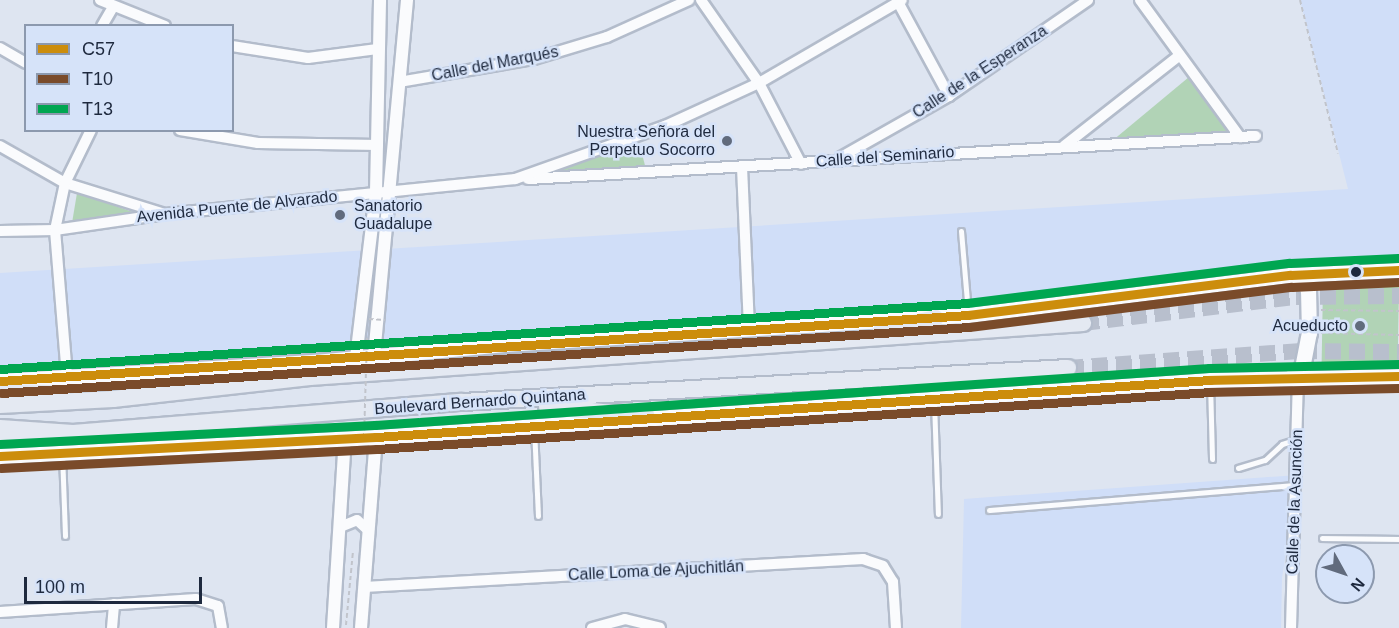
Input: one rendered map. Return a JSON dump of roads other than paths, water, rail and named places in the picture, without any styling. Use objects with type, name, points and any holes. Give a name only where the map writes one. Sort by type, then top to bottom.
[{"type":"highway","points":[[653,355],[675,346],[886,330],[936,318]]},
{"type":"highway","points":[[0,405],[113,399],[310,378],[1083,323]]},
{"type":"highway","name":"Boulevard Bernardo Quintana","points":[[0,428],[19,427],[73,433],[462,402],[1068,368]]},
{"type":"highway","points":[[0,392],[36,390],[113,399]]},
{"type":"highway","points":[[462,402],[604,409],[647,416]]},
{"type":"highway","points":[[0,441],[73,433]]},
{"type":"main road","points":[[0,381],[356,358],[749,328],[936,318],[1291,275],[1399,270]]},
{"type":"main road","points":[[1291,275],[1303,280],[1308,290],[1309,333],[1302,368],[1295,377]]},
{"type":"main road","name":"Boulevard Bernardo Quintana","points":[[0,456],[370,438],[647,416],[1210,380],[1399,376]]},
{"type":"street","points":[[100,0],[160,24]]},
{"type":"street","points":[[356,358],[376,192],[377,49],[380,0]]},
{"type":"street","points":[[374,356],[392,190],[407,0]]},
{"type":"street","name":"Calle del Marqués","points":[[399,82],[534,59],[607,37],[689,0]]},
{"type":"street","points":[[701,0],[759,82],[801,164]]},
{"type":"street","name":"Calle de la Esperanza","points":[[838,158],[949,96],[1088,0]]},
{"type":"street","points":[[1140,0],[1240,137]]},
{"type":"street","points":[[900,1],[949,96]]},
{"type":"street","name":"Avenida Puente de Alvarado","points":[[0,231],[55,230],[165,214],[515,179],[665,126],[759,82],[900,1]]},
{"type":"street","points":[[103,24],[113,7]]},
{"type":"street","points":[[234,46],[308,58],[377,49]]},
{"type":"street","points":[[0,48],[24,62]]},
{"type":"street","points":[[1064,147],[1180,55]]},
{"type":"street","points":[[67,376],[55,230],[65,183],[90,132]]},
{"type":"street","points":[[192,132],[258,143],[378,145]]},
{"type":"street","name":"Calle del Seminario","points":[[515,179],[801,164],[838,158],[1256,136]]},
{"type":"street","points":[[0,146],[65,183],[165,214]]},
{"type":"street","points":[[742,167],[749,328]]},
{"type":"street","name":"Calle de la Asunción","points":[[1291,628],[1298,439],[1295,377]]},
{"type":"street","points":[[333,628],[345,438]]},
{"type":"street","points":[[361,628],[369,531],[370,438]]},
{"type":"street","points":[[340,527],[357,520],[369,531]]},
{"type":"street","name":"Calle Loma de Ajuchitlán","points":[[364,587],[863,559],[883,566],[893,582],[896,628]]},
{"type":"street","points":[[0,612],[196,598],[218,606],[222,628]]},
{"type":"street","points":[[112,628],[114,604]]},
{"type":"street","points":[[592,628],[625,619],[660,628]]},
{"type":"lane","points":[[961,231],[968,315]]},
{"type":"lane","points":[[1210,380],[1212,459]]},
{"type":"lane","points":[[934,398],[938,514]]},
{"type":"lane","points":[[534,425],[538,516]]},
{"type":"lane","points":[[1238,468],[1265,460],[1282,444],[1298,439]]},
{"type":"lane","points":[[62,452],[65,536]]},
{"type":"lane","points":[[988,510],[1297,484]]},
{"type":"lane","points":[[1322,538],[1399,540]]},
{"type":"tunnel","points":[[1083,323],[1296,297],[1399,296]]},
{"type":"tunnel","points":[[1068,368],[1301,351],[1399,352]]},
{"type":"place","name":"Nuestra Señora del Perpetuo Socorro","points":[[727,141]]},
{"type":"place","name":"Sanatorio Guadalupe","points":[[340,215]]},
{"type":"place","name":"Acueducto","points":[[1360,326]]}]
